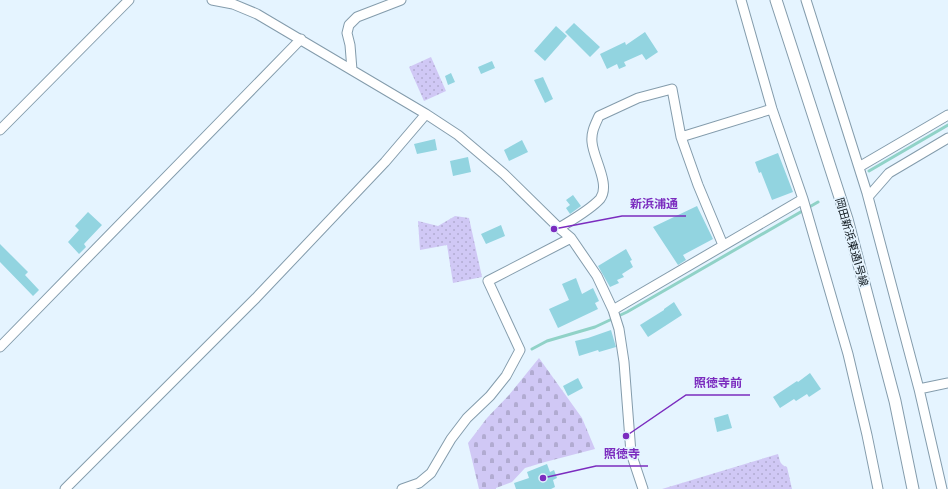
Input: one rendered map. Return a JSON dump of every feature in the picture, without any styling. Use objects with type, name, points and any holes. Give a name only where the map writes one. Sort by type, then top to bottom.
[{"type":"street","points":[[0,130],[129,0]]},
{"type":"street","points":[[212,0],[234,4],[258,14],[426,114],[458,135],[504,174],[571,238],[597,276],[618,324],[624,362],[631,453],[643,489]]},
{"type":"street","points":[[352,70],[350,45],[347,34],[349,25],[357,17],[401,0]]},
{"type":"street","points":[[741,0],[772,109],[808,214],[848,354],[878,489]]},
{"type":"street","name":"岡田新浜東通1号線","points":[[776,0],[847,219],[894,400],[913,489]]},
{"type":"street","points":[[806,0],[868,197],[919,389],[942,489]]},
{"type":"street","points":[[0,347],[301,39]]},
{"type":"street","points":[[559,228],[589,208],[600,198],[604,189],[592,144],[592,132],[599,116],[638,98],[672,89],[681,137],[698,185],[723,245]]},
{"type":"street","points":[[681,137],[772,109]]},
{"type":"street","points":[[65,489],[256,298],[384,162],[426,114]]},
{"type":"street","points":[[859,167],[948,115]]},
{"type":"street","points":[[868,197],[889,173],[948,138]]},
{"type":"street","points":[[613,312],[723,245],[804,201]]},
{"type":"street","points":[[402,489],[419,482],[431,473],[451,439],[467,418],[490,396],[506,376],[520,350],[488,281],[571,238]]},
{"type":"street","points":[[919,389],[948,383]]},
{"type":"green space","points":[[431,57],[446,91],[424,101],[409,67]]},
{"type":"green space","points":[[455,216],[469,218],[482,277],[453,283],[447,245],[420,250],[418,221],[438,226]]},
{"type":"green space","points":[[539,358],[582,418],[595,449],[525,468],[512,482],[496,489],[479,489],[468,443],[487,418],[509,395]]},
{"type":"green space","points":[[778,454],[782,464],[787,467],[792,489],[662,489]]},
{"type":"building","points":[[574,23],[600,47],[590,57],[565,32]]},
{"type":"building","points":[[556,26],[567,36],[545,61],[534,51]]},
{"type":"building","points":[[645,32],[658,52],[646,60],[642,54],[624,62],[626,66],[619,69],[617,64],[607,69],[600,54],[625,42],[626,45]]},
{"type":"building","points":[[492,61],[495,68],[481,74],[478,67]]},
{"type":"building","points":[[451,73],[455,82],[448,85],[445,76]]},
{"type":"building","points":[[543,77],[553,99],[545,103],[534,80]]},
{"type":"building","points":[[435,139],[437,150],[417,154],[414,144]]},
{"type":"building","points":[[522,140],[528,152],[509,161],[504,150]]},
{"type":"building","points":[[778,153],[793,192],[772,200],[761,172],[759,173],[755,162]]},
{"type":"building","points":[[468,157],[471,172],[453,176],[450,161]]},
{"type":"building","points":[[573,195],[581,206],[570,214],[566,208],[570,205],[566,200]]},
{"type":"building","points":[[697,206],[713,239],[683,255],[686,260],[678,265],[653,227]]},
{"type":"building","points":[[88,212],[102,225],[84,244],[86,247],[79,254],[68,242],[79,230],[75,226]]},
{"type":"building","points":[[501,225],[505,236],[486,244],[481,234]]},
{"type":"building","points":[[0,244],[28,272],[25,275],[39,290],[33,296],[0,262]]},
{"type":"building","points":[[626,249],[632,260],[630,261],[633,267],[622,274],[624,277],[617,280],[619,283],[610,287],[598,266]]},
{"type":"building","points":[[576,278],[582,294],[593,288],[599,301],[595,303],[598,309],[558,328],[549,309],[569,300],[562,284]]},
{"type":"building","points":[[674,302],[682,315],[648,337],[640,325]]},
{"type":"building","points":[[611,330],[616,347],[599,352],[598,350],[579,356],[575,341]]},
{"type":"building","points":[[810,373],[821,389],[809,397],[807,394],[796,401],[794,399],[780,408],[773,397]]},
{"type":"building","points":[[578,378],[583,388],[568,396],[563,386]]},
{"type":"building","points":[[728,414],[732,428],[717,432],[714,418]]},
{"type":"building","points":[[547,464],[550,472],[554,470],[557,478],[553,480],[555,487],[551,489],[516,489],[514,483],[529,478],[527,472]]},
{"type":"waterway","points":[[869,171],[948,125]]},
{"type":"waterway","points":[[532,349],[547,341],[595,327],[627,312],[818,202]]},
{"type":"place","name":"新浜浦通","points":[[554,229]]},
{"type":"place","name":"照徳寺前","points":[[626,436]]},
{"type":"place","name":"照徳寺","points":[[543,478]]}]
